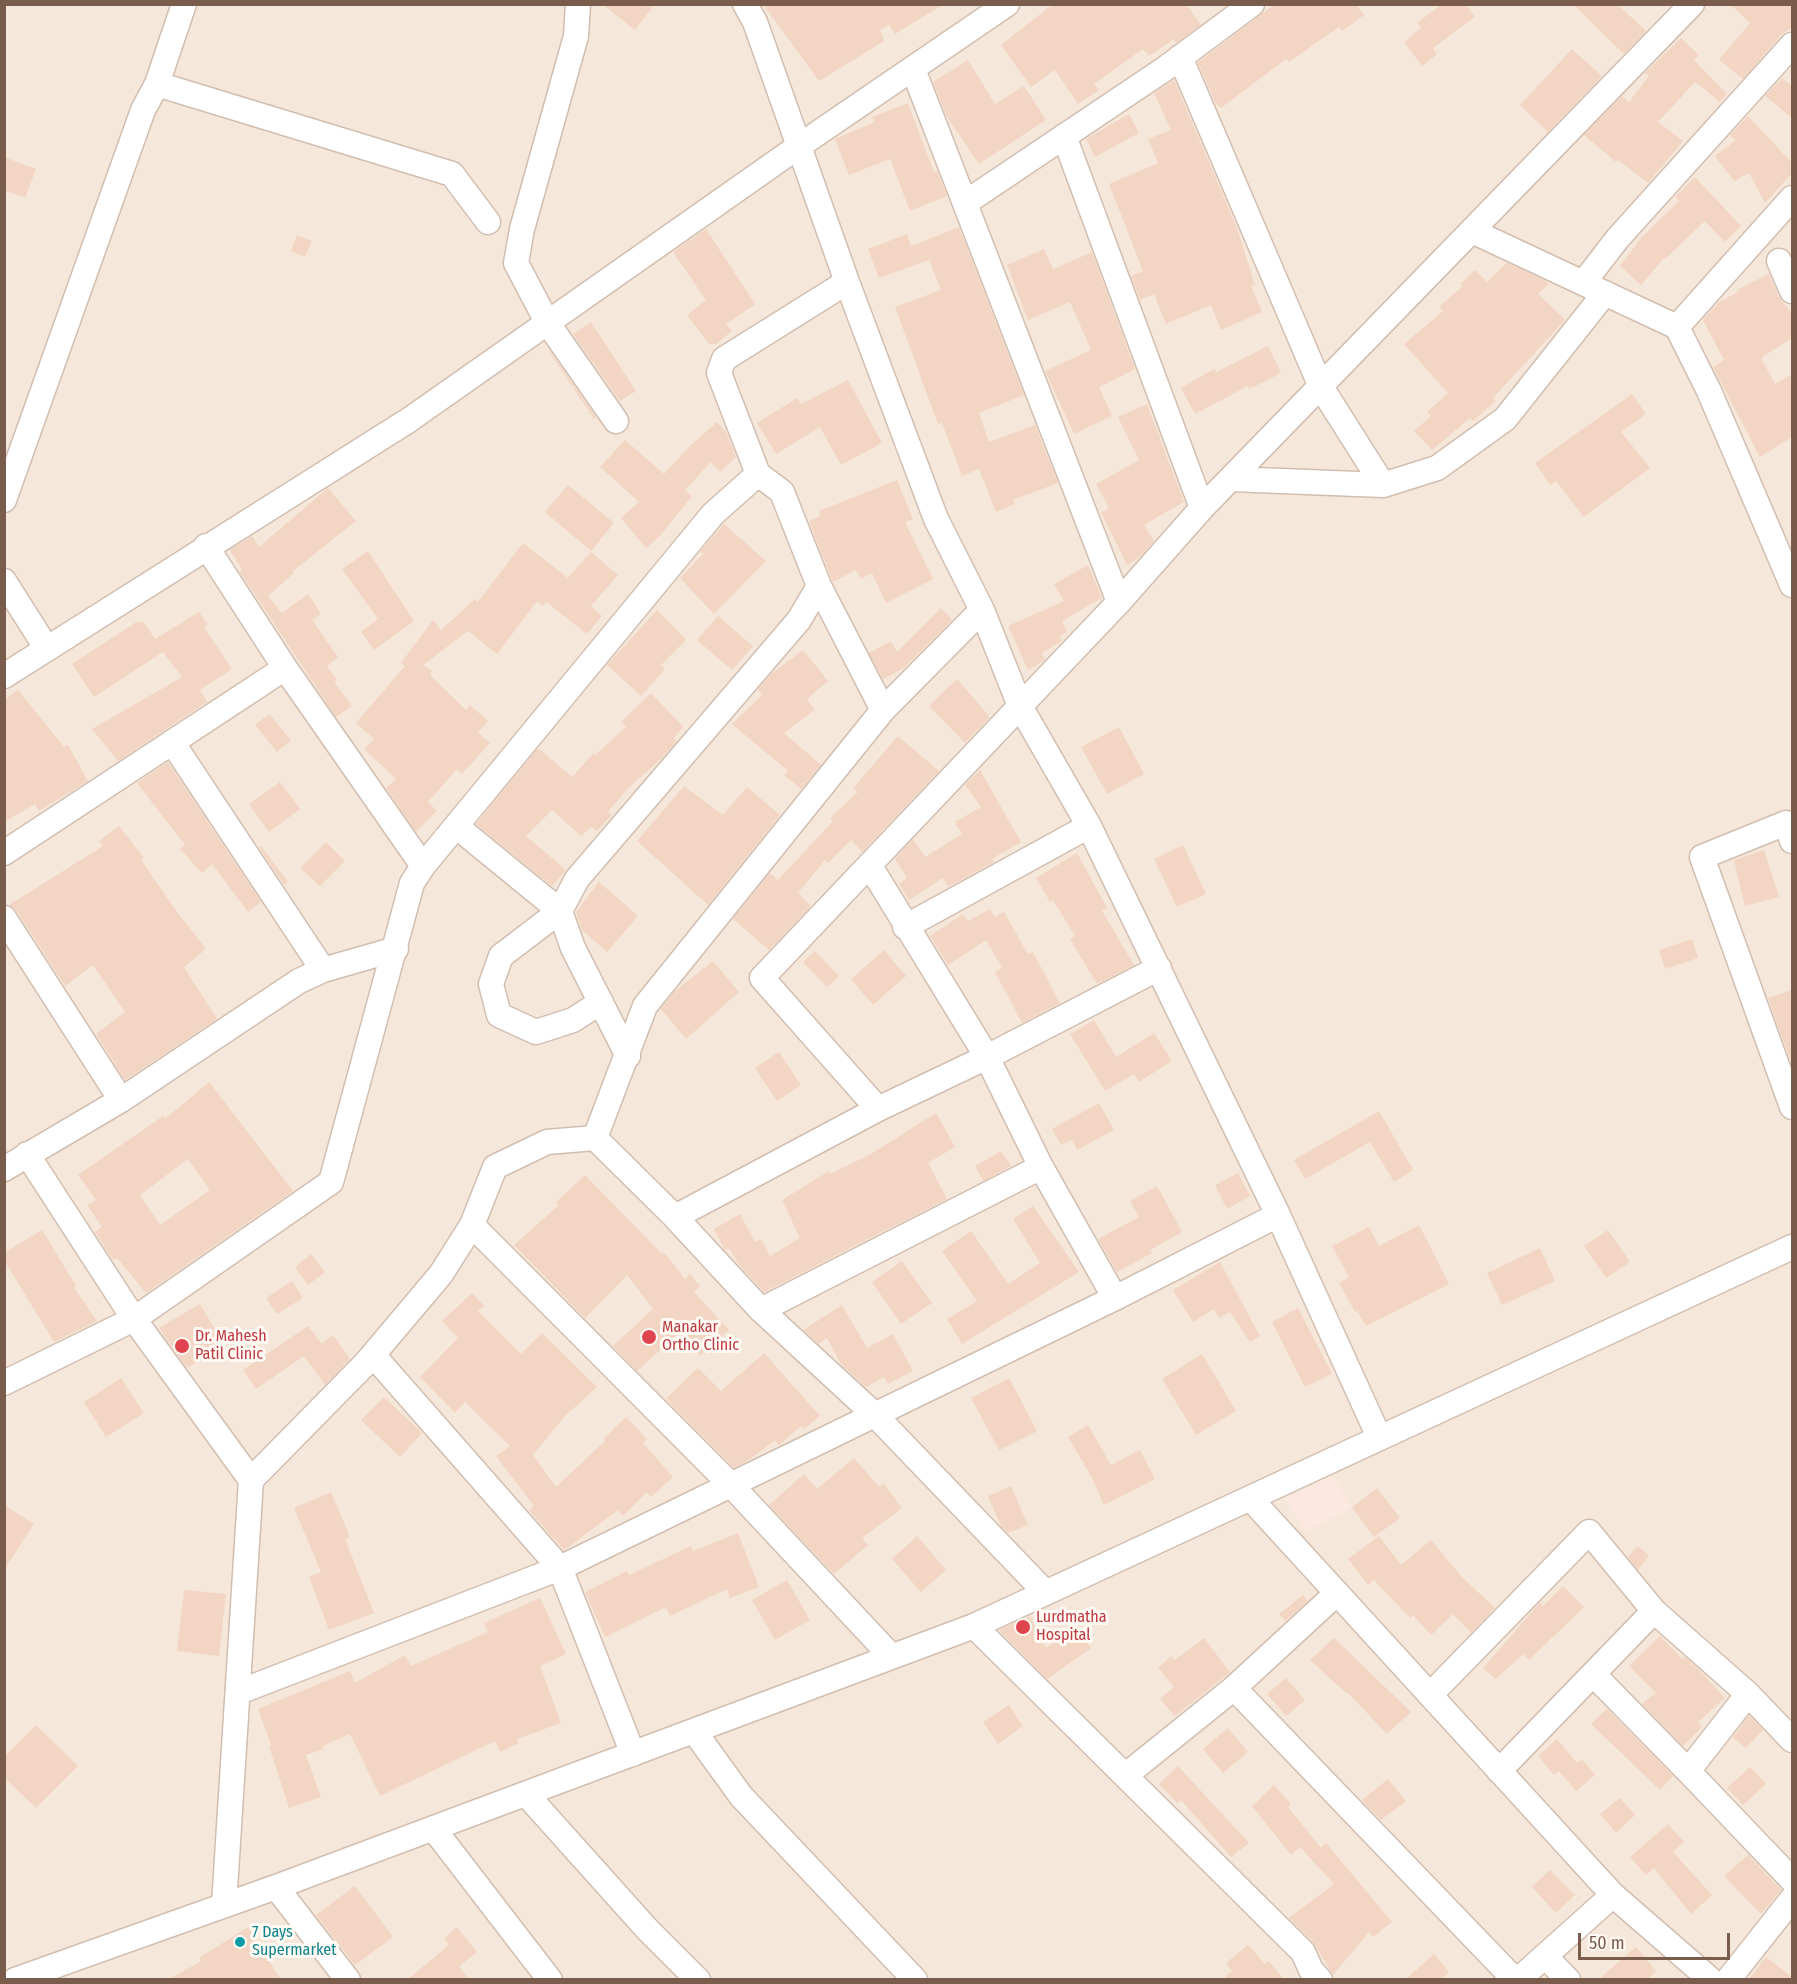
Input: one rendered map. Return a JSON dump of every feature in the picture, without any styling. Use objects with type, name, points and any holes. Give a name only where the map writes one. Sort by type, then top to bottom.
[{"type":"street","points":[[4,500],[143,110],[157,84],[184,4]]},
{"type":"street","points":[[578,4],[576,36],[522,229],[516,263],[547,322],[616,421]]},
{"type":"street","points":[[4,676],[409,420],[799,146],[1007,4]]},
{"type":"street","points":[[964,204],[1180,57],[1252,4]]},
{"type":"street","points":[[878,1109],[762,978],[1119,602],[1202,508],[1692,4]]},
{"type":"street","points":[[747,5],[936,519],[982,610],[1020,706],[1089,826],[1278,1215],[1379,1437]]},
{"type":"street","points":[[1231,479],[1383,485],[1437,468],[1505,419],[1594,287],[1618,238],[1792,45]]},
{"type":"street","points":[[1180,57],[1321,387],[1383,485]]},
{"type":"street","points":[[913,69],[1119,602]]},
{"type":"street","points":[[157,84],[452,174],[488,222]]},
{"type":"street","points":[[1064,136],[1202,508]]},
{"type":"street","points":[[1677,327],[1792,198]]},
{"type":"street","points":[[1472,231],[1677,327],[1709,392],[1792,585]]},
{"type":"street","points":[[1779,261],[1792,291]]},
{"type":"street","points":[[847,282],[724,359],[719,373],[758,474],[782,492],[819,586],[883,710]]},
{"type":"street","points":[[4,1383],[134,1318],[331,1182],[396,949],[412,882],[713,514],[758,474]]},
{"type":"street","points":[[207,546],[285,668],[423,866]]},
{"type":"street","points":[[4,581],[47,649]]},
{"type":"street","points":[[601,1002],[573,1020],[536,1032],[499,1015],[491,984],[501,956],[560,911],[578,879],[799,620],[819,586]]},
{"type":"street","points":[[595,1138],[628,1056],[645,1006],[883,710],[982,610]]},
{"type":"street","points":[[4,853],[285,668]]},
{"type":"street","points":[[172,742],[323,970]]},
{"type":"street","points":[[1792,841],[1786,823],[1702,857],[1792,1107]]},
{"type":"street","points":[[456,826],[560,911],[573,948],[628,1056]]},
{"type":"street","points":[[905,927],[1089,826]]},
{"type":"street","points":[[870,866],[905,927],[987,1057],[1041,1167],[1115,1298]]},
{"type":"street","points":[[4,918],[121,1100]]},
{"type":"street","points":[[4,1169],[121,1100],[299,981],[323,970],[396,949]]},
{"type":"street","points":[[675,1216],[878,1109],[987,1057],[1158,968]]},
{"type":"street","points":[[251,1480],[373,1356],[441,1274],[472,1225],[495,1167],[547,1142],[595,1138],[675,1216],[761,1310],[875,1415],[1045,1592]]},
{"type":"street","points":[[27,1154],[134,1318],[251,1480],[224,1905]]},
{"type":"street","points":[[761,1310],[1041,1167]]},
{"type":"street","points":[[239,1692],[560,1568],[1115,1298],[1278,1215]]},
{"type":"street","points":[[472,1225],[731,1485],[891,1656]]},
{"type":"street","points":[[15,1980],[276,1887],[975,1626],[1792,1247]]},
{"type":"street","points":[[373,1356],[560,1568],[633,1754]]},
{"type":"street","points":[[1250,1498],[1613,1894],[1711,1980]]},
{"type":"street","points":[[1430,1695],[1589,1532],[1654,1611],[1748,1694],[1792,1740]]},
{"type":"street","points":[[1126,1775],[1234,1688],[1337,1593]]},
{"type":"street","points":[[1499,1771],[1654,1611]]},
{"type":"street","points":[[975,1626],[1303,1952],[1310,1976]]},
{"type":"street","points":[[1593,1674],[1792,1880]]},
{"type":"street","points":[[1234,1688],[1517,1980],[1613,1894]]},
{"type":"street","points":[[1688,1771],[1748,1694]]},
{"type":"street","points":[[694,1731],[741,1796],[915,1980]]},
{"type":"street","points":[[526,1794],[647,1929],[698,1980]]},
{"type":"street","points":[[433,1828],[549,1980]]},
{"type":"street","points":[[276,1887],[348,1980]]},
{"type":"street","points":[[1728,1980],[1792,1899]]},
{"type":"street","points":[[1545,1956],[1568,1980]]},
{"type":"shaded area","points":[[5,5],[1792,5],[1792,1979],[5,1980]]},
{"type":"shaded area","points":[[1331,1474],[1352,1507],[1305,1532],[1286,1499]]},
{"type":"building","points":[[602,4],[655,4],[635,30]]},
{"type":"building","points":[[763,4],[944,4],[895,34],[889,25],[880,30],[884,41],[819,81]]},
{"type":"building","points":[[1053,4],[1186,4],[1201,25],[1176,43],[1174,39],[1149,56],[1143,49],[1094,84],[1099,90],[1078,104],[1055,70],[1031,87],[1001,45]]},
{"type":"building","points":[[1275,4],[1356,4],[1364,15],[1342,31],[1339,27],[1289,62],[1286,59],[1221,108],[1215,102],[1198,62]]},
{"type":"building","points":[[1442,4],[1466,4],[1475,17],[1433,48],[1437,54],[1422,66],[1404,42],[1421,28],[1417,23]]},
{"type":"building","points":[[1573,4],[1617,4],[1646,31],[1624,54]]},
{"type":"building","points":[[1730,4],[1792,4],[1792,27],[1781,35],[1743,79],[1719,60],[1750,23]]},
{"type":"building","points":[[1681,38],[1699,55],[1694,60],[1727,94],[1720,102],[1695,82],[1658,122],[1683,141],[1648,183],[1618,160],[1616,162],[1584,135],[1622,96],[1629,102],[1649,76],[1645,73]]},
{"type":"building","points":[[1572,49],[1602,76],[1548,132],[1520,105]]},
{"type":"building","points":[[968,60],[995,104],[1024,86],[1046,120],[979,164],[947,117],[933,82]]},
{"type":"building","points":[[1782,78],[1792,86],[1792,118],[1765,96]]},
{"type":"building","points":[[1174,80],[1237,228],[1255,285],[1251,286],[1262,312],[1221,330],[1211,305],[1166,324],[1154,294],[1140,300],[1131,276],[1143,271],[1109,184],[1158,163],[1148,139],[1171,130],[1154,93]]},
{"type":"building","points":[[908,103],[934,172],[937,171],[947,196],[910,211],[890,159],[849,175],[835,139],[875,122],[872,117]]},
{"type":"building","points":[[1129,114],[1139,133],[1095,157],[1086,139]]},
{"type":"building","points":[[1748,116],[1792,163],[1792,173],[1765,203],[1749,173],[1734,181],[1715,156],[1736,140],[1730,135]]},
{"type":"building","points":[[4,157],[36,169],[25,198],[4,190]]},
{"type":"building","points":[[1695,177],[1741,226],[1725,242],[1705,221],[1664,258],[1641,285],[1620,266],[1642,237],[1679,201],[1675,197]]},
{"type":"building","points":[[959,227],[1024,395],[979,413],[989,442],[1035,425],[1058,483],[1013,500],[1015,504],[996,512],[979,469],[962,476],[942,423],[938,424],[895,307],[941,290],[929,260],[879,278],[868,249],[907,234],[911,246]]},
{"type":"building","points":[[706,229],[755,304],[726,324],[732,331],[716,344],[709,344],[687,315],[706,300],[673,252]]},
{"type":"building","points":[[297,235],[312,241],[305,257],[291,251]]},
{"type":"building","points":[[1044,249],[1053,269],[1092,252],[1135,369],[1099,387],[1112,416],[1074,434],[1045,371],[1091,350],[1070,302],[1028,320],[1007,265]]},
{"type":"building","points":[[1507,263],[1546,281],[1549,284],[1538,294],[1565,320],[1493,398],[1496,401],[1473,421],[1470,418],[1432,450],[1414,431],[1431,416],[1427,412],[1448,393],[1404,344],[1443,311],[1439,307],[1463,286],[1460,284],[1475,270],[1487,282]]},
{"type":"building","points":[[1769,274],[1779,297],[1792,314],[1792,338],[1761,358],[1775,384],[1792,374],[1792,437],[1760,457],[1713,367],[1724,360],[1703,320],[1719,302]]},
{"type":"building","points":[[591,322],[636,391],[620,401],[573,334]]},
{"type":"building","points":[[1268,346],[1281,373],[1249,389],[1248,386],[1195,414],[1181,388],[1214,369],[1216,372]]},
{"type":"building","points":[[548,350],[596,417],[594,419]]},
{"type":"building","points":[[848,380],[882,443],[841,465],[820,427],[776,454],[757,423],[797,398],[801,404]]},
{"type":"building","points":[[1632,394],[1646,414],[1621,432],[1650,468],[1584,517],[1556,481],[1550,485],[1535,463]]},
{"type":"building","points":[[1147,404],[1184,502],[1144,525],[1154,541],[1140,557],[1127,565],[1101,513],[1109,508],[1096,484],[1139,460],[1118,417]]},
{"type":"building","points":[[717,422],[726,432],[736,457],[720,472],[711,462],[685,490],[692,496],[660,536],[646,548],[621,518],[639,502],[600,467],[625,440],[664,474]]},
{"type":"building","points":[[897,480],[913,519],[905,522],[933,579],[886,603],[872,573],[861,579],[856,570],[833,582],[809,521],[820,516],[819,511]]},
{"type":"building","points":[[568,485],[614,523],[591,551],[545,512]]},
{"type":"building","points":[[328,488],[356,521],[293,571],[294,573],[268,596],[282,613],[308,594],[321,614],[312,620],[338,657],[327,666],[337,680],[334,682],[352,706],[336,717],[240,572],[242,570],[230,550],[252,536],[259,547]]},
{"type":"building","points":[[724,524],[766,561],[714,614],[680,578],[703,554],[700,552]]},
{"type":"building","points":[[523,543],[568,578],[591,552],[618,575],[591,606],[602,616],[587,634],[546,602],[543,606],[537,601],[497,654],[468,631],[423,665],[432,671],[430,675],[466,710],[470,705],[488,721],[478,733],[490,743],[462,774],[457,769],[428,802],[437,811],[416,832],[386,788],[396,779],[364,749],[374,739],[356,723],[405,666],[401,663],[433,620],[441,630],[475,599],[478,602]]},
{"type":"building","points":[[368,551],[414,621],[374,650],[361,632],[378,619],[342,569]]},
{"type":"building","points":[[1088,565],[1102,598],[1062,621],[1067,632],[1059,636],[1062,641],[1042,653],[1045,660],[1028,670],[1008,626],[1064,601],[1054,584]]},
{"type":"building","points":[[941,608],[952,620],[904,668],[883,679],[869,653],[891,641],[897,652]]},
{"type":"building","points":[[657,610],[686,640],[661,665],[665,669],[641,696],[607,665]]},
{"type":"building","points":[[199,612],[208,625],[204,627],[232,669],[200,690],[207,702],[118,761],[92,729],[182,677],[163,652],[94,697],[72,664],[138,621],[139,623],[143,621],[155,639]]},
{"type":"building","points":[[718,616],[753,646],[732,670],[697,640]]},
{"type":"building","points":[[803,650],[828,681],[807,699],[815,710],[784,733],[821,765],[801,789],[784,775],[788,771],[732,724],[762,695],[758,690],[771,674]]},
{"type":"building","points":[[957,679],[990,717],[965,743],[929,706]]},
{"type":"building","points":[[18,690],[64,747],[68,745],[88,781],[39,811],[35,804],[4,822],[4,700]]},
{"type":"building","points":[[651,693],[683,727],[674,738],[677,741],[659,761],[629,787],[608,812],[612,815],[597,831],[591,827],[581,836],[552,810],[526,836],[566,870],[552,886],[476,824],[538,748],[572,777],[593,754],[595,755],[626,727],[621,722]]},
{"type":"building","points":[[269,714],[291,740],[277,752],[255,725]]},
{"type":"building","points":[[1119,727],[1144,774],[1107,794],[1081,747]]},
{"type":"building","points":[[898,736],[939,771],[862,852],[851,840],[828,863],[825,860],[798,893],[811,906],[769,950],[733,919],[770,873],[778,880],[833,821],[830,818],[858,792],[853,788]]},
{"type":"building","points":[[168,762],[261,902],[248,912],[212,864],[202,873],[180,849],[185,845],[137,783]]},
{"type":"building","points":[[980,770],[1021,842],[992,859],[994,862],[948,887],[943,878],[909,900],[899,884],[907,878],[895,859],[913,839],[925,857],[962,834],[955,822],[981,807],[965,785]]},
{"type":"building","points":[[280,782],[300,809],[269,832],[249,804]]},
{"type":"building","points":[[684,786],[723,815],[747,787],[780,815],[708,905],[637,841]]},
{"type":"building","points":[[119,826],[144,858],[141,860],[177,912],[206,949],[184,967],[217,1019],[125,1080],[96,1034],[125,1012],[93,965],[65,986],[16,910],[9,905],[103,846],[99,841]]},
{"type":"building","points":[[326,842],[345,861],[320,886],[300,868]]},
{"type":"building","points":[[1183,845],[1206,894],[1177,907],[1154,859]]},
{"type":"building","points":[[261,846],[288,882],[284,885],[259,847]]},
{"type":"building","points":[[1764,850],[1779,897],[1745,906],[1734,860]]},
{"type":"building","points":[[1077,853],[1107,908],[1102,911],[1134,965],[1097,984],[1070,939],[1075,936],[1053,900],[1050,902],[1036,878]]},
{"type":"building","points":[[599,882],[638,916],[607,952],[582,930],[576,912]]},
{"type":"building","points":[[990,909],[995,917],[1004,912],[1028,954],[1033,952],[1060,1003],[1022,1023],[995,972],[1002,968],[986,940],[948,965],[930,936],[963,914],[968,921]]},
{"type":"building","points":[[1692,939],[1698,958],[1665,969],[1659,950]]},
{"type":"building","points":[[884,950],[906,976],[873,1005],[851,979]]},
{"type":"building","points":[[815,951],[839,976],[827,987],[803,962]]},
{"type":"building","points":[[713,961],[739,992],[686,1039],[661,1009],[674,992]]},
{"type":"building","points":[[1792,990],[1792,1062],[1791,1062],[1768,998]]},
{"type":"building","points":[[1094,1020],[1116,1057],[1154,1033],[1172,1061],[1139,1082],[1134,1074],[1105,1091],[1070,1034]]},
{"type":"building","points":[[779,1052],[801,1085],[777,1101],[755,1068]]},
{"type":"building","points":[[209,1082],[293,1191],[146,1293],[117,1258],[113,1260],[95,1232],[102,1227],[87,1205],[96,1200],[78,1175],[163,1116],[165,1119]],"holes":[[[188,1159],[210,1190],[160,1225],[140,1195]]]},
{"type":"building","points":[[1099,1103],[1114,1130],[1077,1150],[1072,1140],[1061,1145],[1052,1129]]},
{"type":"building","points":[[1379,1111],[1413,1170],[1394,1182],[1370,1142],[1305,1179],[1294,1160]]},
{"type":"building","points":[[936,1113],[955,1147],[928,1163],[947,1199],[764,1292],[740,1266],[729,1248],[725,1250],[714,1229],[740,1214],[755,1242],[761,1239],[770,1256],[800,1238],[782,1200],[829,1171],[830,1174],[871,1154]]},
{"type":"building","points":[[1001,1151],[1011,1166],[983,1181],[975,1166]]},
{"type":"building","points":[[1238,1173],[1250,1196],[1227,1209],[1215,1185]]},
{"type":"building","points":[[585,1175],[662,1254],[664,1252],[685,1279],[690,1274],[700,1286],[694,1292],[729,1330],[700,1356],[679,1333],[637,1371],[613,1346],[653,1309],[627,1275],[585,1318],[514,1245],[559,1205],[556,1202]]},
{"type":"building","points":[[1157,1186],[1182,1232],[1150,1250],[1152,1253],[1117,1272],[1098,1239],[1139,1217],[1130,1201]]},
{"type":"building","points":[[1033,1206],[1079,1272],[962,1344],[947,1319],[977,1301],[942,1251],[971,1231],[1008,1284],[1040,1263],[1013,1219]]},
{"type":"building","points":[[1419,1225],[1449,1284],[1366,1326],[1357,1311],[1355,1312],[1339,1283],[1349,1277],[1332,1246],[1369,1227],[1379,1246]]},
{"type":"building","points":[[42,1230],[76,1286],[74,1288],[97,1321],[54,1342],[4,1260],[4,1253]]},
{"type":"building","points":[[1608,1230],[1630,1262],[1606,1278],[1584,1246]]},
{"type":"building","points":[[1540,1248],[1555,1281],[1502,1305],[1487,1273]]},
{"type":"building","points":[[311,1254],[325,1272],[308,1285],[295,1267]]},
{"type":"building","points":[[902,1261],[932,1303],[901,1324],[872,1282]]},
{"type":"building","points":[[1220,1262],[1260,1336],[1250,1342],[1230,1312],[1219,1318],[1214,1309],[1193,1322],[1173,1290]]},
{"type":"building","points":[[292,1281],[303,1298],[277,1314],[266,1298]]},
{"type":"building","points":[[472,1293],[484,1306],[478,1311],[521,1354],[542,1333],[597,1387],[564,1417],[533,1455],[556,1487],[606,1440],[604,1438],[626,1417],[647,1439],[643,1443],[673,1477],[651,1497],[647,1492],[623,1516],[618,1510],[564,1550],[529,1510],[534,1506],[496,1456],[510,1446],[465,1402],[455,1413],[420,1377],[458,1338],[442,1321]]},
{"type":"building","points":[[200,1304],[225,1346],[187,1368],[159,1328]]},
{"type":"building","points":[[842,1305],[867,1348],[893,1334],[913,1371],[888,1384],[884,1377],[866,1387],[841,1364],[827,1338],[819,1344],[803,1330]]},
{"type":"building","points":[[1298,1308],[1332,1374],[1305,1387],[1272,1322]]},
{"type":"building","points":[[308,1326],[322,1344],[333,1335],[350,1359],[325,1385],[304,1356],[256,1389],[243,1370]]},
{"type":"building","points":[[764,1353],[820,1416],[804,1429],[801,1426],[779,1445],[775,1440],[749,1460],[734,1468],[666,1399],[698,1368],[721,1391]]},
{"type":"building","points":[[1202,1354],[1236,1411],[1196,1435],[1162,1379]]},
{"type":"building","points":[[121,1378],[144,1413],[106,1437],[84,1402]]},
{"type":"building","points":[[1009,1378],[1037,1431],[999,1450],[971,1398]]},
{"type":"building","points":[[384,1397],[422,1433],[400,1457],[361,1420]]},
{"type":"building","points":[[1088,1425],[1111,1465],[1140,1450],[1155,1479],[1104,1505],[1091,1476],[1068,1437]]},
{"type":"building","points":[[854,1458],[879,1487],[884,1484],[902,1508],[862,1538],[868,1545],[834,1574],[769,1505],[804,1474],[817,1489]]},
{"type":"building","points":[[1011,1486],[1028,1525],[1008,1533],[1001,1526],[988,1496]]},
{"type":"building","points":[[1377,1488],[1400,1518],[1374,1537],[1352,1507]]},
{"type":"building","points":[[331,1492],[350,1537],[345,1539],[374,1613],[329,1630],[309,1577],[321,1572],[294,1508]]},
{"type":"building","points":[[4,1505],[34,1524],[4,1570]]},
{"type":"building","points":[[738,1533],[759,1587],[730,1598],[727,1589],[670,1616],[666,1607],[605,1637],[585,1592],[627,1571],[629,1575],[691,1546],[693,1551]]},
{"type":"building","points":[[917,1536],[946,1570],[921,1592],[892,1559]]},
{"type":"building","points":[[1379,1536],[1401,1565],[1431,1540],[1461,1576],[1495,1608],[1471,1633],[1453,1614],[1431,1635],[1413,1615],[1410,1618],[1374,1580],[1368,1585],[1348,1559]]},
{"type":"building","points":[[1637,1546],[1649,1555],[1638,1570],[1628,1557]]},
{"type":"building","points":[[787,1580],[810,1620],[775,1640],[752,1600]]},
{"type":"building","points":[[1563,1586],[1584,1607],[1529,1660],[1523,1654],[1496,1679],[1483,1668],[1540,1603],[1543,1606]]},
{"type":"building","points":[[184,1590],[226,1594],[219,1656],[177,1651]]},
{"type":"building","points":[[1303,1595],[1308,1601],[1285,1621],[1279,1614]]},
{"type":"building","points":[[540,1598],[566,1654],[540,1666],[561,1723],[517,1739],[519,1743],[500,1752],[495,1741],[380,1796],[350,1734],[323,1746],[324,1749],[306,1755],[321,1797],[289,1808],[258,1709],[350,1671],[355,1683],[405,1655],[411,1666],[488,1632],[484,1623]]},
{"type":"building","points":[[1030,1616],[1046,1648],[1076,1626],[1091,1648],[1047,1679],[999,1630]]},
{"type":"building","points":[[1660,1636],[1682,1659],[1685,1657],[1698,1669],[1725,1698],[1698,1722],[1702,1727],[1683,1746],[1642,1704],[1656,1693],[1629,1666]]},
{"type":"building","points":[[1204,1638],[1230,1672],[1175,1716],[1160,1699],[1174,1687],[1158,1668],[1171,1656],[1175,1660]]},
{"type":"building","points":[[1334,1638],[1411,1712],[1387,1734],[1347,1692],[1310,1660]]},
{"type":"building","points":[[1286,1678],[1305,1700],[1286,1716],[1267,1694]]},
{"type":"building","points":[[1009,1705],[1023,1726],[998,1744],[983,1722]]},
{"type":"building","points":[[1607,1709],[1673,1776],[1660,1790],[1591,1724]]},
{"type":"building","points":[[1749,1716],[1763,1730],[1746,1748],[1733,1737]]},
{"type":"building","points":[[36,1725],[78,1766],[36,1808],[4,1777],[4,1757]]},
{"type":"building","points":[[1228,1728],[1248,1752],[1223,1773],[1203,1749]]},
{"type":"building","points":[[1557,1739],[1577,1763],[1582,1759],[1595,1775],[1576,1791],[1559,1771],[1554,1775],[1538,1756]]},
{"type":"building","points":[[1178,1766],[1249,1843],[1231,1857],[1181,1800],[1177,1803],[1159,1784]]},
{"type":"building","points":[[1750,1767],[1766,1784],[1743,1805],[1727,1788]]},
{"type":"building","points":[[1388,1779],[1406,1801],[1381,1820],[1362,1800]]},
{"type":"building","points":[[1274,1785],[1291,1804],[1288,1807],[1321,1848],[1326,1843],[1392,1922],[1373,1937],[1369,1932],[1333,1975],[1313,1942],[1289,1918],[1334,1884],[1300,1847],[1291,1855],[1252,1806]]},
{"type":"building","points":[[1620,1798],[1635,1815],[1616,1833],[1600,1814]]},
{"type":"building","points":[[1668,1824],[1684,1842],[1673,1852],[1712,1895],[1691,1914],[1654,1868],[1646,1875],[1630,1857]]},
{"type":"building","points":[[1748,1855],[1781,1890],[1761,1914],[1724,1876]]},
{"type":"building","points":[[1550,1870],[1575,1895],[1556,1913],[1532,1887]]},
{"type":"building","points":[[355,1886],[393,1937],[355,1965],[316,1915]]},
{"type":"building","name":"7 Days Supermarket","points":[[248,1927],[281,1980],[168,1980],[201,1961],[199,1958]]},
{"type":"building","points":[[457,1927],[477,1952],[459,1966],[469,1980],[407,1980],[449,1945],[444,1938]]},
{"type":"building","points":[[1248,1945],[1265,1964],[1269,1961],[1284,1980],[1222,1980],[1232,1971],[1226,1963]]},
{"type":"building","points":[[1636,1947],[1656,1971],[1647,1980],[1598,1980]]},
{"type":"building","points":[[1434,1954],[1449,1972],[1440,1980],[1405,1980]]},
{"type":"building","points":[[1766,1957],[1792,1977],[1792,1980],[1748,1980]]},
{"type":"place","name":"Manakar Ortho Clinic","points":[[649,1337]]},
{"type":"place","name":"Dr. Mahesh Patil Clinic","points":[[182,1346]]},
{"type":"place","name":"Lurdmatha Hospital","points":[[1023,1627]]},
{"type":"place","name":"7 Days Supermarket","points":[[240,1942]]}]
